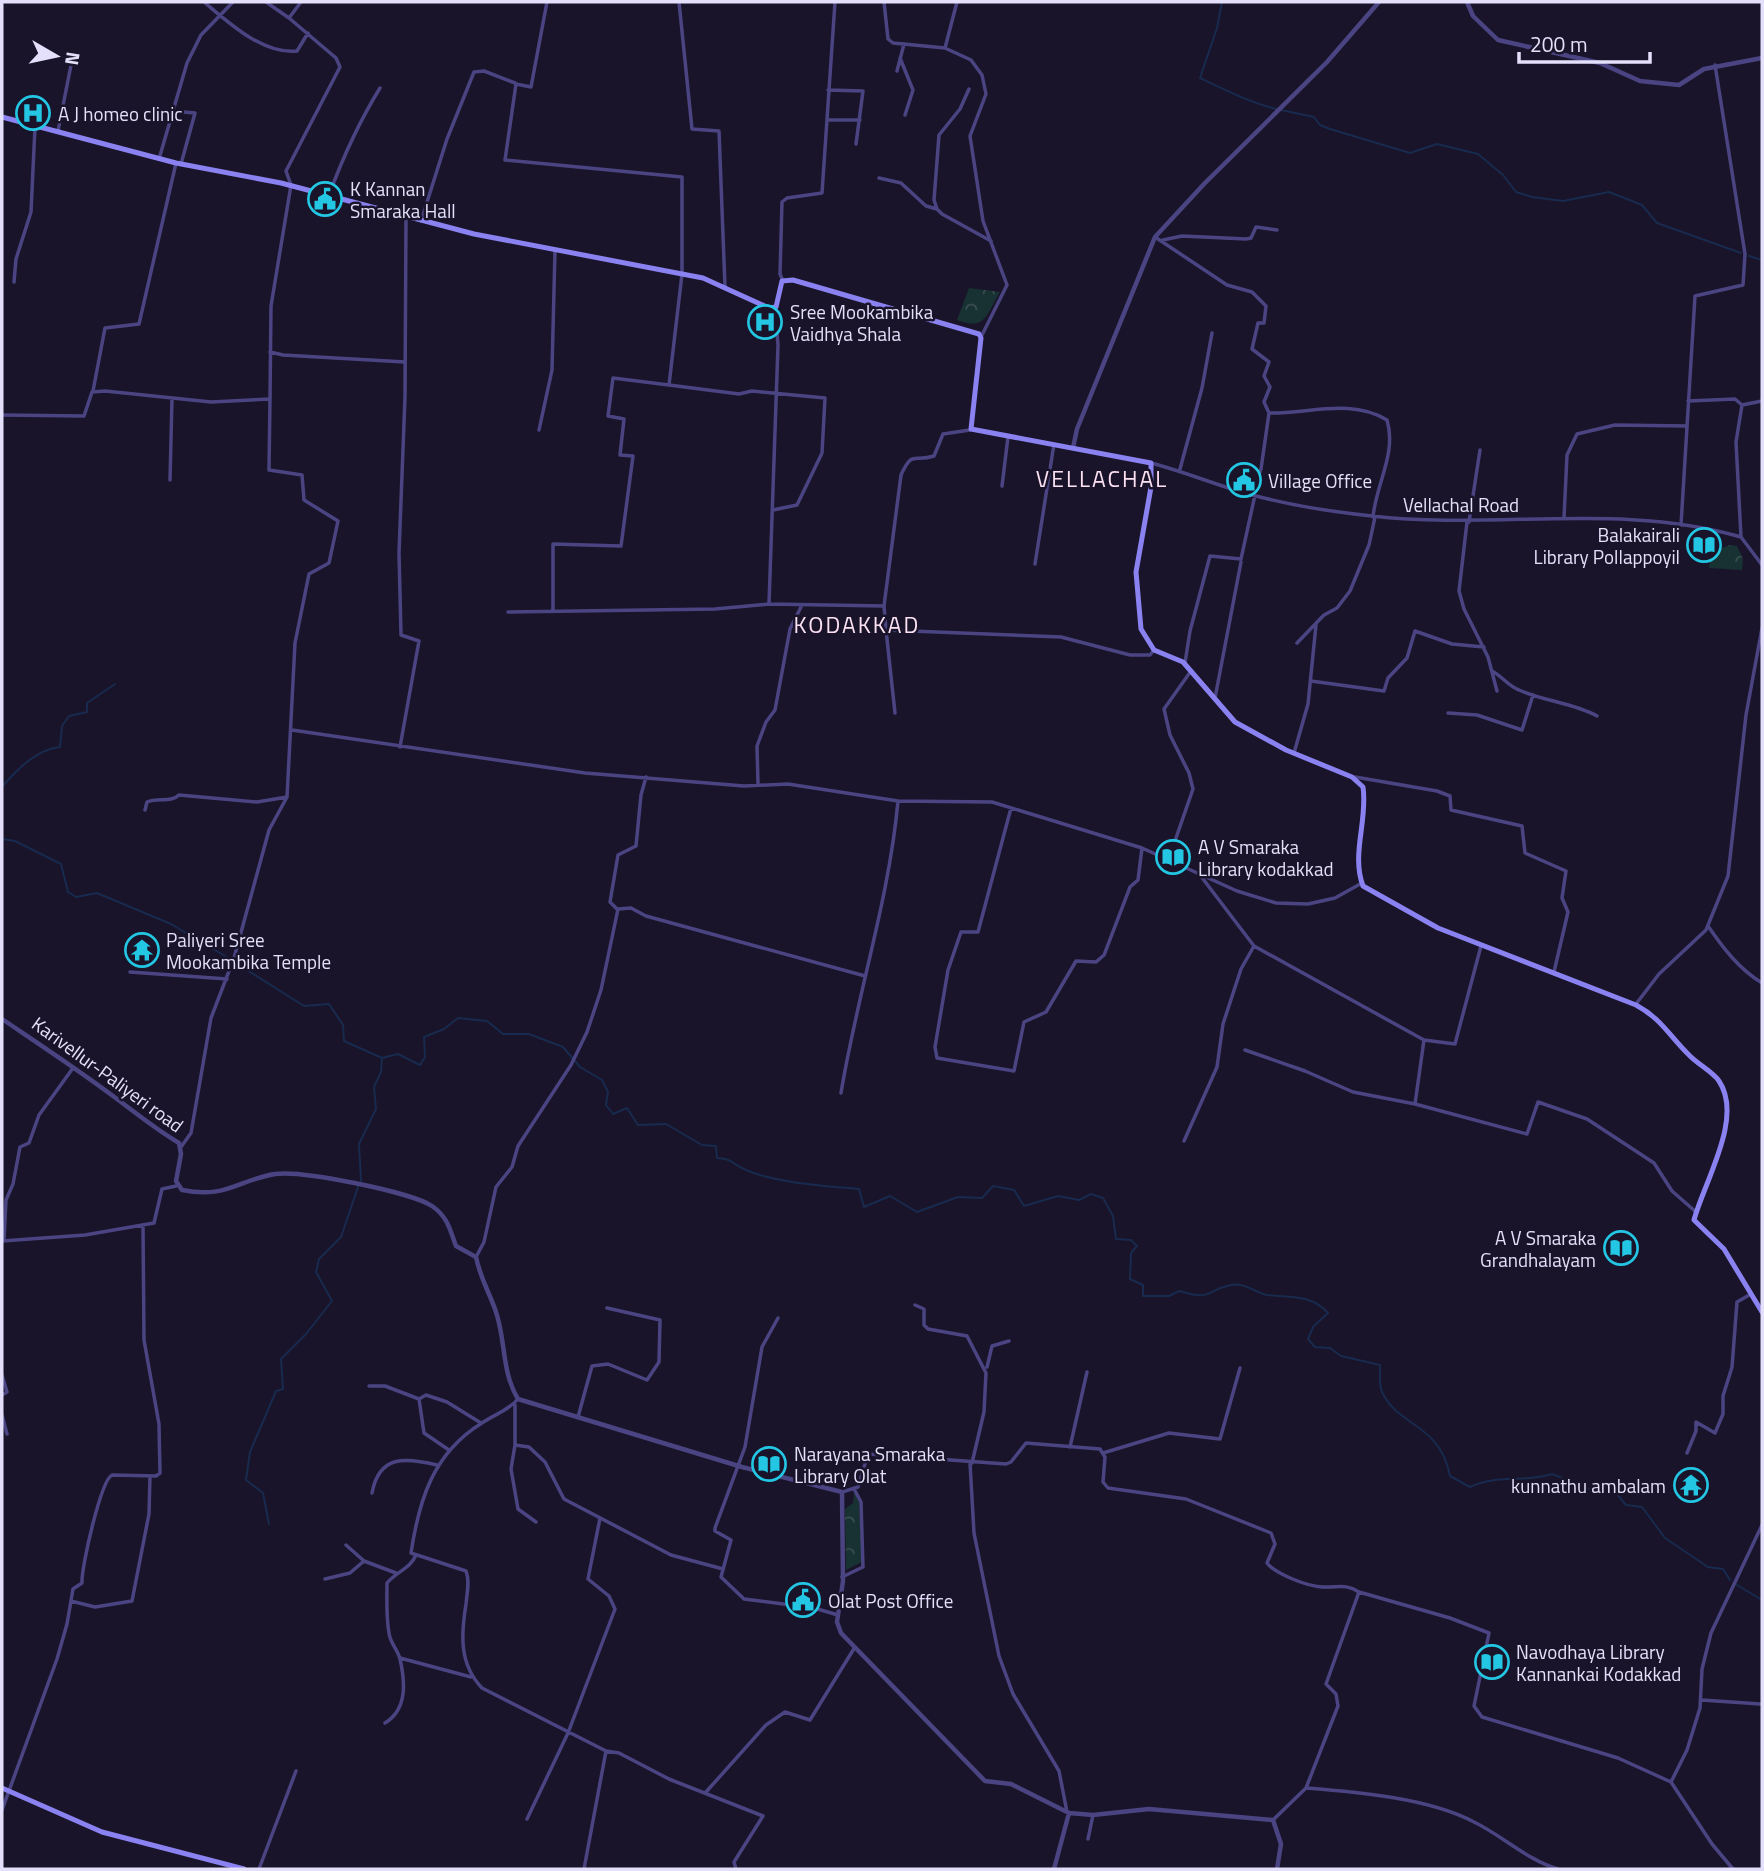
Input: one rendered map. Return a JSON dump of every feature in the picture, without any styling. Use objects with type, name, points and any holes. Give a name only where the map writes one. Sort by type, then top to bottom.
[{"type":"main road","points":[[2,117],[179,164],[291,186],[406,217],[555,250],[704,278],[775,308],[783,281],[793,280],[979,334],[981,338],[971,429],[1152,463],[1150,496],[1136,572],[1141,629],[1154,650],[1185,664],[1214,701],[1235,722],[1255,735],[1352,776],[1363,787],[1366,802],[1358,862],[1362,883],[1400,909],[1481,946],[1636,1005],[1656,1016],[1689,1056],[1717,1077],[1727,1094],[1721,1143],[1694,1220],[1724,1249],[1762,1312]]},
{"type":"main road","points":[[5,1789],[102,1832],[244,1869]]},
{"type":"street","points":[[204,2],[220,16],[277,49],[297,51],[308,33]]},
{"type":"street","points":[[159,159],[187,63],[201,35],[233,2]]},
{"type":"street","points":[[181,1147],[191,1133],[211,1018],[227,979],[269,830],[287,797],[295,643],[309,574],[329,563],[338,521],[304,500],[302,475],[269,470],[271,306],[291,186],[286,171],[340,67],[336,58],[308,33],[266,2]]},
{"type":"street","points":[[289,18],[301,2]]},
{"type":"street","points":[[421,220],[447,139],[474,72],[484,71],[531,87],[547,2]]},
{"type":"street","points":[[679,2],[692,129],[719,131],[725,287]]},
{"type":"street","points":[[783,281],[780,274],[782,202],[787,198],[822,193],[835,2]]},
{"type":"street","points":[[884,2],[888,39],[904,44],[944,48],[971,60],[982,75],[986,94],[970,136],[983,220],[1007,285],[981,338]]},
{"type":"street","points":[[944,48],[957,2]]},
{"type":"street","points":[[1073,448],[1077,429],[1155,237],[1203,184],[1327,62],[1379,2]]},
{"type":"street","points":[[1467,2],[1473,16],[1499,40],[1600,64],[1640,81],[1679,85],[1715,65],[1762,58]]},
{"type":"street","points":[[897,71],[904,44]]},
{"type":"street","points":[[58,131],[73,55]]},
{"type":"street","points":[[900,58],[913,90],[905,114]]},
{"type":"street","points":[[1681,525],[1695,296],[1743,285],[1745,254],[1715,65]]},
{"type":"street","points":[[516,84],[505,160],[682,177],[682,274],[668,385]]},
{"type":"street","points":[[329,195],[354,131],[365,120],[380,88]]},
{"type":"street","points":[[937,209],[933,192],[939,135],[960,110],[969,89]]},
{"type":"street","points":[[828,90],[863,91],[856,144]]},
{"type":"street","points":[[2,415],[84,416],[92,392],[105,328],[139,324],[179,164],[195,113],[172,111]]},
{"type":"street","points":[[826,120],[860,120]]},
{"type":"street","points":[[14,282],[16,260],[31,212],[36,125]]},
{"type":"street","points":[[879,178],[901,183],[926,206],[937,209],[991,241]]},
{"type":"street","points":[[400,747],[419,641],[401,635],[399,553],[406,217]]},
{"type":"street","points":[[1163,240],[1182,236],[1246,239],[1251,238],[1256,227],[1277,230]]},
{"type":"street","points":[[1155,237],[1227,285],[1252,292],[1266,306],[1264,323],[1258,323],[1252,349],[1269,362],[1264,376],[1270,387],[1264,402],[1269,413],[1261,469],[1253,495],[1214,701]]},
{"type":"street","points":[[539,430],[552,370],[555,250]]},
{"type":"street","points":[[769,604],[778,345],[775,308]]},
{"type":"street","points":[[1180,469],[1202,388],[1212,333]]},
{"type":"street","points":[[270,352],[405,362]]},
{"type":"street","points":[[553,610],[553,544],[621,545],[633,456],[620,455],[624,419],[608,416],[612,378],[739,394],[744,390],[825,398],[822,453],[808,484],[797,505],[773,510]]},
{"type":"street","points":[[92,392],[211,402],[270,399]]},
{"type":"street","points":[[170,480],[172,398]]},
{"type":"street","points":[[1688,401],[1735,399],[1742,405]]},
{"type":"street","points":[[1742,405],[1762,401]]},
{"type":"street","points":[[1742,405],[1736,442],[1741,537],[1762,565]]},
{"type":"street","points":[[1269,413],[1316,408],[1361,410],[1374,412],[1387,420],[1390,431],[1389,458],[1375,495],[1374,517],[1364,558],[1350,591],[1337,608],[1317,622],[1297,643]]},
{"type":"street","points":[[1564,518],[1567,455],[1577,434],[1615,425],[1687,426]]},
{"type":"street","points":[[895,713],[884,606],[901,475],[908,460],[916,456],[934,456],[943,434],[971,429]]},
{"type":"street","points":[[1002,486],[1008,437]]},
{"type":"street","points":[[1035,564],[1054,444]]},
{"type":"street","points":[[1480,450],[1459,590],[1464,609],[1484,647],[1497,691]]},
{"type":"street","name":"Vellachal Road","points":[[1152,463],[1180,469],[1253,495],[1374,517],[1468,522],[1564,518],[1681,525],[1741,537]]},
{"type":"street","points":[[1185,664],[1190,631],[1210,556],[1241,559]]},
{"type":"street","points":[[508,612],[715,610],[769,604],[884,606]]},
{"type":"street","points":[[758,784],[757,746],[766,722],[775,710],[790,629],[802,605]]},
{"type":"street","points":[[1294,753],[1304,724],[1317,622]]},
{"type":"street","points":[[1636,1005],[1659,974],[1686,952],[1708,926],[1731,861],[1734,804],[1745,715],[1762,628]]},
{"type":"street","points":[[886,630],[1061,637],[1130,655],[1150,655],[1154,650]]},
{"type":"street","points":[[1311,681],[1384,691],[1388,678],[1407,658],[1415,631],[1452,644],[1484,647]]},
{"type":"street","points":[[1168,861],[1193,789],[1189,773],[1170,735],[1164,709],[1191,671]]},
{"type":"street","points":[[1492,671],[1517,690],[1586,710],[1597,716]]},
{"type":"street","points":[[1448,713],[1477,715],[1522,730],[1533,695]]},
{"type":"street","points":[[292,730],[585,773],[813,787],[898,801],[992,802],[1142,848],[1237,891],[1276,903],[1308,904],[1335,898],[1362,883]]},
{"type":"street","points":[[1352,776],[1437,792],[1450,796],[1451,810],[1522,826],[1525,853],[1566,871],[1562,898],[1568,912],[1554,973]]},
{"type":"street","points":[[646,777],[641,795],[636,846],[618,855],[610,902],[618,909],[631,908],[646,916],[865,976]]},
{"type":"street","points":[[145,810],[147,802],[151,800],[170,799],[179,795],[257,802],[287,797]]},
{"type":"street","points":[[841,1093],[846,1054],[880,916],[898,801]]},
{"type":"street","points":[[1011,808],[978,932],[961,932],[951,954],[935,1047],[937,1058],[1014,1071],[1024,1022],[1046,1012],[1076,961],[1096,962],[1104,955],[1130,887],[1138,880],[1142,848]]},
{"type":"street","points":[[1200,874],[1254,946],[1424,1040],[1455,1044],[1481,946]]},
{"type":"street","points":[[536,1522],[518,1509],[511,1469],[517,1401],[502,1355],[495,1308],[478,1275],[476,1258],[484,1242],[496,1187],[513,1167],[518,1146],[572,1062],[596,1006],[618,909]]},
{"type":"street","points":[[1708,926],[1722,947],[1762,983]]},
{"type":"street","points":[[1184,1141],[1217,1067],[1223,1024],[1241,969],[1254,946]]},
{"type":"street","points":[[130,972],[227,979]]},
{"type":"street","name":"Karivellur-Paliyeri road","points":[[2,1020],[25,1032],[52,1055],[181,1147],[176,1186]]},
{"type":"street","points":[[1415,1104],[1424,1040]]},
{"type":"street","points":[[1245,1050],[1305,1070],[1353,1092],[1415,1104],[1527,1133],[1538,1102],[1587,1119],[1654,1163],[1672,1191],[1696,1212]]},
{"type":"street","points":[[73,1068],[39,1115],[29,1143],[20,1147],[13,1184],[6,1200],[3,1241],[85,1235],[154,1223],[162,1189],[176,1186],[192,1192],[225,1192],[285,1173],[356,1183],[430,1205],[452,1229],[456,1246],[476,1258]]},
{"type":"street","points":[[2,1810],[5,1789],[57,1659],[73,1589],[82,1583],[90,1538],[108,1476],[150,1476],[160,1473],[161,1444],[144,1340],[142,1225]]},
{"type":"street","points":[[1686,1453],[1696,1431],[1696,1422],[1715,1433],[1723,1414],[1723,1396],[1734,1349],[1737,1302],[1752,1293]]},
{"type":"street","points":[[915,1305],[924,1309],[924,1325],[928,1329],[967,1336],[986,1373]]},
{"type":"street","points":[[578,1419],[592,1366],[608,1364],[647,1380],[659,1362],[660,1320],[607,1308]]},
{"type":"street","points":[[778,1318],[762,1347],[745,1447],[715,1528],[715,1531],[731,1540],[721,1577],[744,1599],[814,1608],[838,1615]]},
{"type":"street","points":[[1009,1341],[992,1346],[986,1373],[984,1412],[971,1463],[974,1533],[999,1656],[1013,1693],[1036,1737],[1059,1771],[1068,1812],[1054,1869]]},
{"type":"street","points":[[736,1869],[734,1862],[763,1816],[668,1779],[619,1753],[606,1751],[568,1733],[558,1725],[516,1707],[482,1688],[471,1677],[462,1650],[466,1571],[411,1553],[424,1490],[437,1465],[449,1451],[481,1423],[517,1401],[628,1431],[737,1465],[842,1492],[854,1489],[860,1484],[868,1454],[971,1463],[1009,1463],[1026,1443],[1104,1452],[1168,1433],[1220,1439],[1240,1368]]},
{"type":"street","points":[[1070,1447],[1087,1372]]},
{"type":"street","points":[[2,1375],[6,1392],[2,1395]]},
{"type":"street","points":[[369,1386],[386,1386],[419,1399]]},
{"type":"street","points":[[419,1399],[426,1395],[447,1402],[481,1423]]},
{"type":"street","points":[[419,1399],[424,1433],[449,1451]]},
{"type":"street","points":[[2,1415],[7,1434]]},
{"type":"street","points":[[515,1445],[528,1447],[545,1462],[564,1499],[671,1555],[723,1569]]},
{"type":"street","points":[[1104,1452],[1103,1482],[1108,1488],[1173,1496],[1207,1505],[1273,1535],[1275,1544],[1267,1563],[1272,1569],[1321,1587],[1346,1585],[1359,1592],[1450,1618],[1489,1633],[1474,1706],[1482,1717],[1618,1758],[1671,1782],[1732,1869]]},
{"type":"street","points":[[372,1493],[376,1474],[383,1467],[413,1459],[437,1465]]},
{"type":"street","points":[[71,1601],[94,1607],[132,1601],[149,1514],[150,1476]]},
{"type":"street","points":[[842,1577],[863,1567],[861,1502],[854,1489]]},
{"type":"street","points":[[842,1492],[842,1577],[838,1615],[841,1633],[985,1781],[1011,1784],[1068,1812],[1093,1815],[1149,1809],[1273,1820],[1306,1788],[1338,1706],[1336,1694],[1326,1684],[1359,1592]]},
{"type":"street","points":[[527,1819],[568,1733],[614,1609],[609,1597],[588,1579],[600,1518]]},
{"type":"street","points":[[1671,1782],[1687,1750],[1702,1700],[1702,1670],[1711,1633],[1762,1525]]},
{"type":"street","points":[[346,1545],[364,1561],[396,1573]]},
{"type":"street","points":[[385,1723],[393,1718],[403,1701],[405,1687],[401,1679],[400,1658],[389,1635],[387,1583],[396,1573],[412,1565],[416,1555]]},
{"type":"street","points":[[325,1579],[350,1573],[364,1561]]},
{"type":"street","points":[[706,1793],[766,1725],[785,1712],[810,1720],[855,1647]]},
{"type":"street","points":[[400,1658],[471,1677]]},
{"type":"street","points":[[1702,1700],[1760,1704]]},
{"type":"street","points":[[584,1869],[606,1751]]},
{"type":"street","points":[[259,1869],[296,1771]]},
{"type":"street","points":[[1306,1788],[1362,1792],[1418,1804],[1473,1821],[1531,1858],[1558,1869]]},
{"type":"street","points":[[1088,1839],[1093,1815]]},
{"type":"street","points":[[1273,1820],[1281,1844],[1277,1869]]},
{"type":"green space","points":[[969,288],[1000,292],[984,319],[974,324],[957,320]]},
{"type":"green space","points":[[1730,545],[1737,546],[1743,559],[1742,570],[1709,568],[1711,552]]},
{"type":"green space","points":[[854,1493],[859,1502],[862,1562],[846,1570],[845,1509],[853,1503]]},
{"type":"waterway","points":[[1222,2],[1217,28],[1200,78],[1276,109]]},
{"type":"waterway","points":[[1281,110],[1314,117],[1320,125],[1330,129],[1410,153],[1437,144],[1478,154],[1503,175],[1516,192],[1532,197],[1563,201],[1609,192],[1642,205],[1657,223],[1741,253]]},
{"type":"waterway","points":[[1749,256],[1762,260]]},
{"type":"waterway","points":[[2,787],[35,756],[60,747],[62,726],[69,716],[87,712],[87,703],[115,684]]},
{"type":"waterway","points":[[2,839],[15,841],[61,864],[68,892],[76,897],[97,893],[171,924],[230,959]]},
{"type":"waterway","points":[[239,965],[304,1006],[329,1004],[343,1025],[344,1041],[382,1058],[398,1054],[420,1065],[425,1057],[424,1037],[444,1029],[458,1018],[487,1021],[503,1034],[529,1034],[563,1047],[580,1067],[602,1080],[608,1092],[606,1105],[613,1114],[627,1108],[638,1125],[666,1124],[702,1145],[716,1146],[717,1158],[729,1160],[742,1168],[771,1178],[859,1189],[864,1207],[890,1196],[917,1212],[958,1197],[982,1198],[993,1186],[1014,1190],[1024,1206],[1058,1196],[1079,1200],[1091,1194],[1103,1198],[1113,1216],[1116,1239],[1131,1240],[1137,1246],[1131,1253],[1130,1279],[1143,1285],[1143,1296],[1169,1296],[1179,1291],[1203,1295],[1236,1284],[1267,1295],[1300,1298],[1315,1303],[1328,1313],[1313,1327],[1308,1339],[1315,1347],[1330,1348],[1341,1356],[1380,1365],[1382,1392],[1398,1412],[1437,1445],[1450,1476],[1470,1487],[1490,1481],[1552,1474],[1592,1490],[1616,1493],[1626,1505],[1642,1507],[1665,1538],[1708,1567],[1723,1569],[1730,1580]]},
{"type":"waterway","points":[[361,1181],[359,1144],[376,1109],[374,1087],[381,1072],[382,1058]]},
{"type":"waterway","points":[[269,1524],[263,1493],[246,1480],[250,1452],[276,1391],[283,1389],[281,1359],[306,1334],[332,1301],[316,1272],[319,1259],[341,1237],[358,1187]]},
{"type":"waterway","points":[[1737,1585],[1762,1600]]},
{"type":"place","name":"A J homeo clinic","points":[[33,113]]},
{"type":"place","name":"K Kannan Smaraka Hall","points":[[325,199]]},
{"type":"place","name":"Sree Mookambika Vaidhya Shala","points":[[765,322]]},
{"type":"place","name":"Village Office","points":[[1244,480]]},
{"type":"place","name":"Balakairali Library Pollappoyil","points":[[1704,545]]},
{"type":"place","name":"A V Smaraka Library kodakkad","points":[[1173,857]]},
{"type":"place","name":"Paliyeri Sree Mookambika Temple","points":[[142,950]]},
{"type":"place","name":"A V Smaraka Grandhalayam","points":[[1621,1248]]},
{"type":"place","name":"Narayana Smaraka Library Olat","points":[[769,1464]]},
{"type":"place","name":"kunnathu ambalam","points":[[1691,1485]]},
{"type":"place","name":"Olat Post Office","points":[[803,1600]]},
{"type":"place","name":"Navodhaya Library Kannankai Kodakkad","points":[[1492,1662]]},
{"type":"district","name":"VELLACHAL","points":[[1102,478]]},
{"type":"district","name":"KODAKKAD","points":[[857,624]]}]
